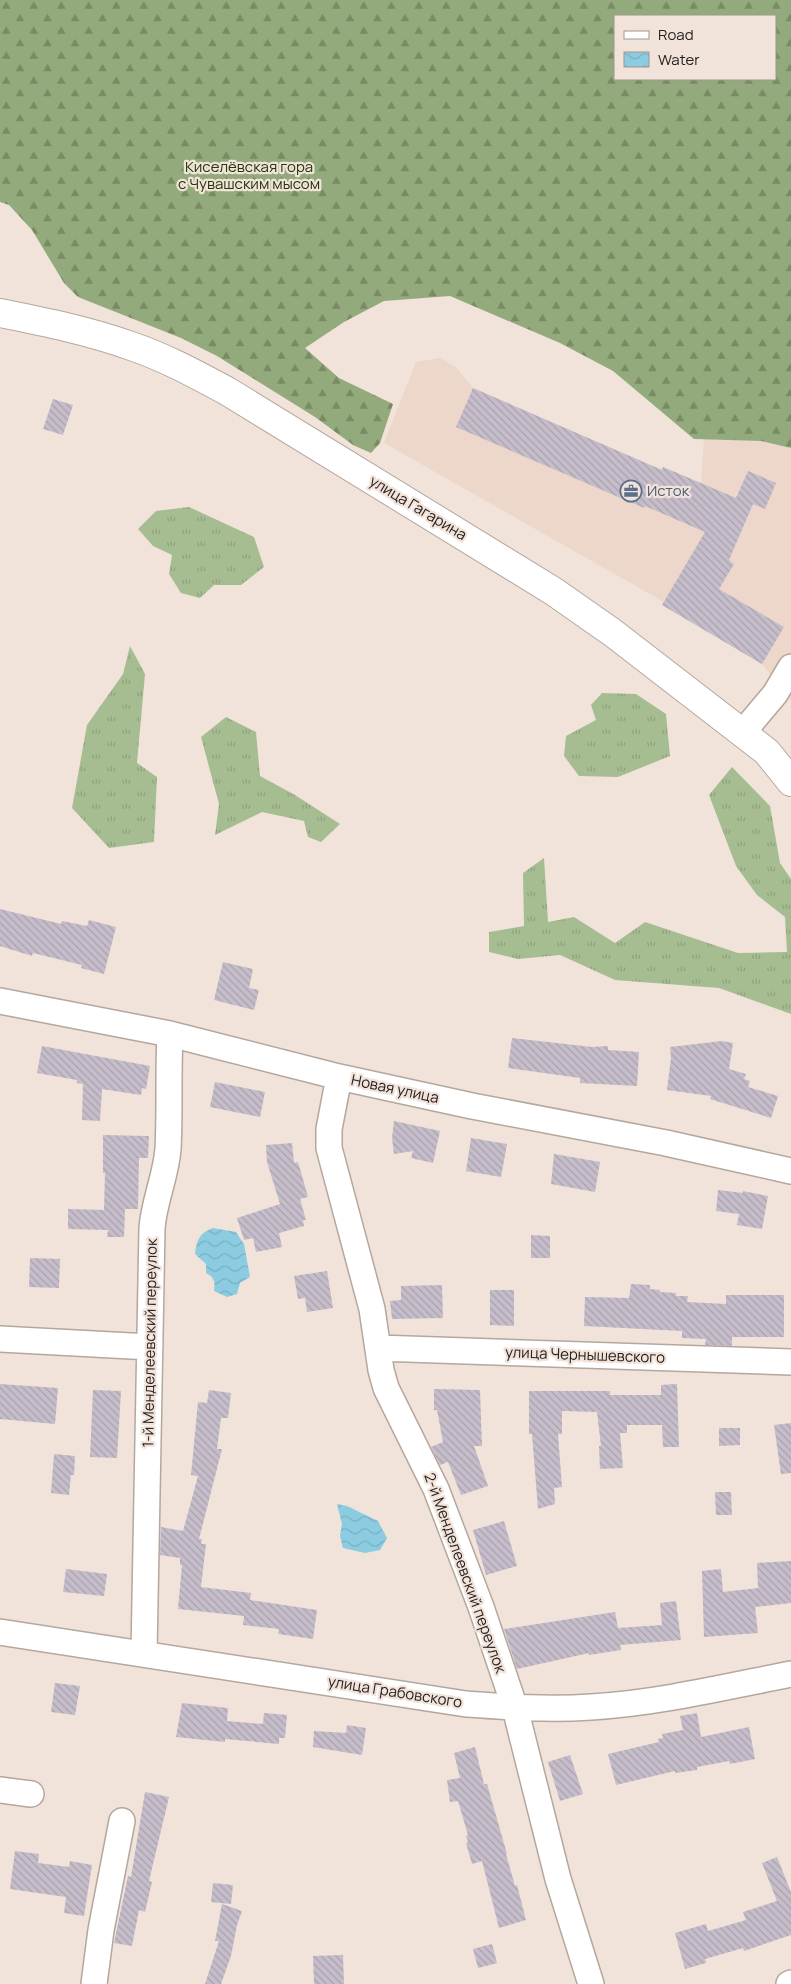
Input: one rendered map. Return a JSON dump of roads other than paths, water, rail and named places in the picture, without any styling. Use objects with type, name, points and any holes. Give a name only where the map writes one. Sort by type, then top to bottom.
[{"type":"main road","name":"улица Гагарина","points":[[0,313],[97,335],[135,347],[196,374],[227,391],[553,591],[613,633],[743,732],[767,752],[791,782]]},
{"type":"street","points":[[743,732],[770,700],[791,667]]},
{"type":"street","name":"Новая улица","points":[[0,1001],[170,1034],[339,1077],[472,1106],[666,1143],[791,1171]]},
{"type":"street","name":"1-й Менделеевский переулок","points":[[144,1653],[152,1228],[154,1206],[168,1150],[170,1034]]},
{"type":"street","name":"2-й Менделеевский переулок","points":[[339,1077],[330,1122],[329,1148],[370,1300],[381,1370],[386,1388],[412,1437],[453,1531],[515,1708],[558,1879],[591,1984]]},
{"type":"street","points":[[0,1339],[150,1347]]},
{"type":"street","name":"улица Чернышевского","points":[[378,1348],[791,1362]]},
{"type":"street","name":"улица Грабовского","points":[[0,1632],[466,1704],[515,1708],[593,1707],[642,1702],[791,1674]]},
{"type":"street","points":[[0,1790],[31,1794]]},
{"type":"street","points":[[94,1984],[101,1930],[122,1822]]},
{"type":"water","points":[[213,1228],[236,1232],[244,1244],[250,1277],[240,1283],[237,1294],[227,1297],[214,1291],[214,1280],[206,1273],[206,1264],[195,1254],[202,1235]]},
{"type":"water","points":[[337,1504],[347,1506],[378,1521],[387,1538],[380,1550],[365,1553],[343,1548],[340,1536],[342,1524]]},
{"type":"place","name":"Исток","points":[[631,491]]},
{"type":"park label","name":"Киселёвская гора с Чувашским мысом","points":[[249,176]]}]
